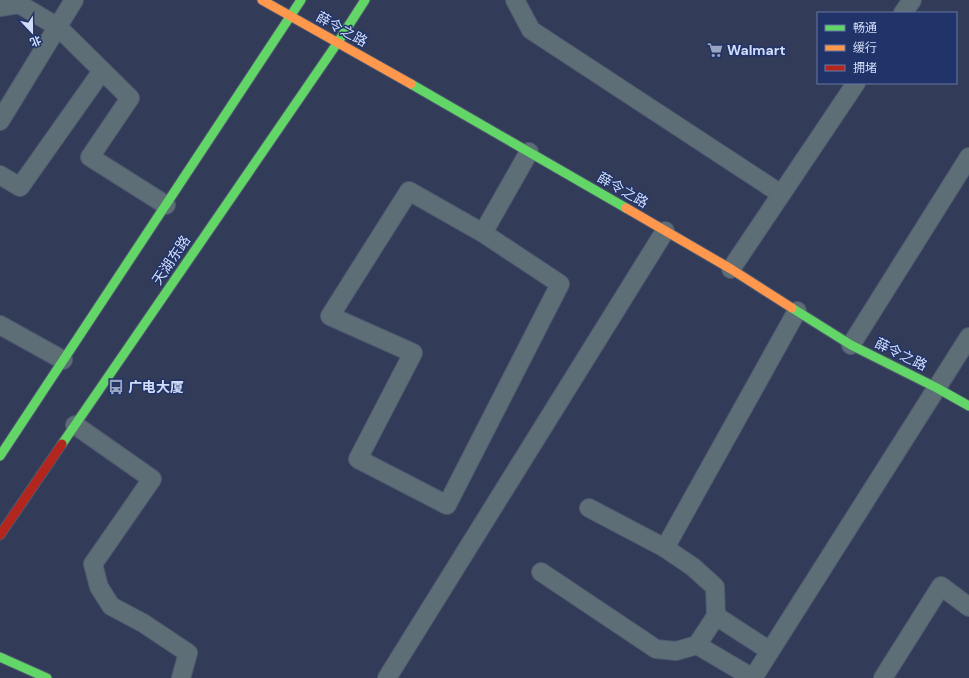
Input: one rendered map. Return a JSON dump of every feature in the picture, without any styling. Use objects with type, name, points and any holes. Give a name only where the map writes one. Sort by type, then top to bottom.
[{"type":"main road","name":"薛令之路","points":[[262,0],[338,42],[731,269],[851,345],[937,388],[969,406]]},
{"type":"main road","points":[[0,456],[301,0]]},
{"type":"main road","name":"天湖东路","points":[[0,535],[338,42],[365,0]]},
{"type":"main road","points":[[0,657],[47,678]]},
{"type":"street","points":[[0,121],[74,0]]},
{"type":"street","points":[[515,0],[531,30],[781,194]]},
{"type":"street","points":[[904,12],[912,0]]},
{"type":"street","points":[[0,7],[20,4],[58,27],[130,98],[90,157],[166,205]]},
{"type":"street","points":[[0,175],[20,187],[102,71]]},
{"type":"street","points":[[731,269],[855,84]]},
{"type":"street","points":[[483,233],[529,152]]},
{"type":"street","points":[[851,345],[969,157]]},
{"type":"street","points":[[409,191],[483,233],[560,284],[447,505],[358,459],[413,352],[330,316],[409,191]]},
{"type":"street","points":[[387,678],[665,231]]},
{"type":"street","points":[[665,548],[797,311]]},
{"type":"street","points":[[0,325],[63,360]]},
{"type":"street","points":[[697,645],[753,678],[969,337]]},
{"type":"street","points":[[75,425],[152,479],[92,564],[99,588],[111,606],[143,623],[188,653],[181,678]]},
{"type":"street","points":[[541,572],[656,649],[676,651],[697,645],[716,616],[715,587],[693,567],[665,548],[589,508]]},
{"type":"street","points":[[883,678],[941,586],[969,607]]},
{"type":"street","points":[[716,616],[770,651]]},
{"type":"traffic: fast","points":[[0,456],[301,0]]},
{"type":"traffic: fast","points":[[62,444],[338,42],[365,0]]},
{"type":"traffic: fast","points":[[411,84],[626,208]]},
{"type":"traffic: fast","points":[[792,308],[851,345],[937,388],[969,406]]},
{"type":"traffic: fast","points":[[0,657],[47,678]]},
{"type":"traffic: slow","points":[[262,0],[411,84]]},
{"type":"traffic: slow","points":[[626,208],[731,269],[792,308]]},
{"type":"traffic: jam","points":[[0,535],[62,444]]},
{"type":"place","name":"Walmart","points":[[715,50]]},
{"type":"place","name":"广电大厦","points":[[116,387]]}]
